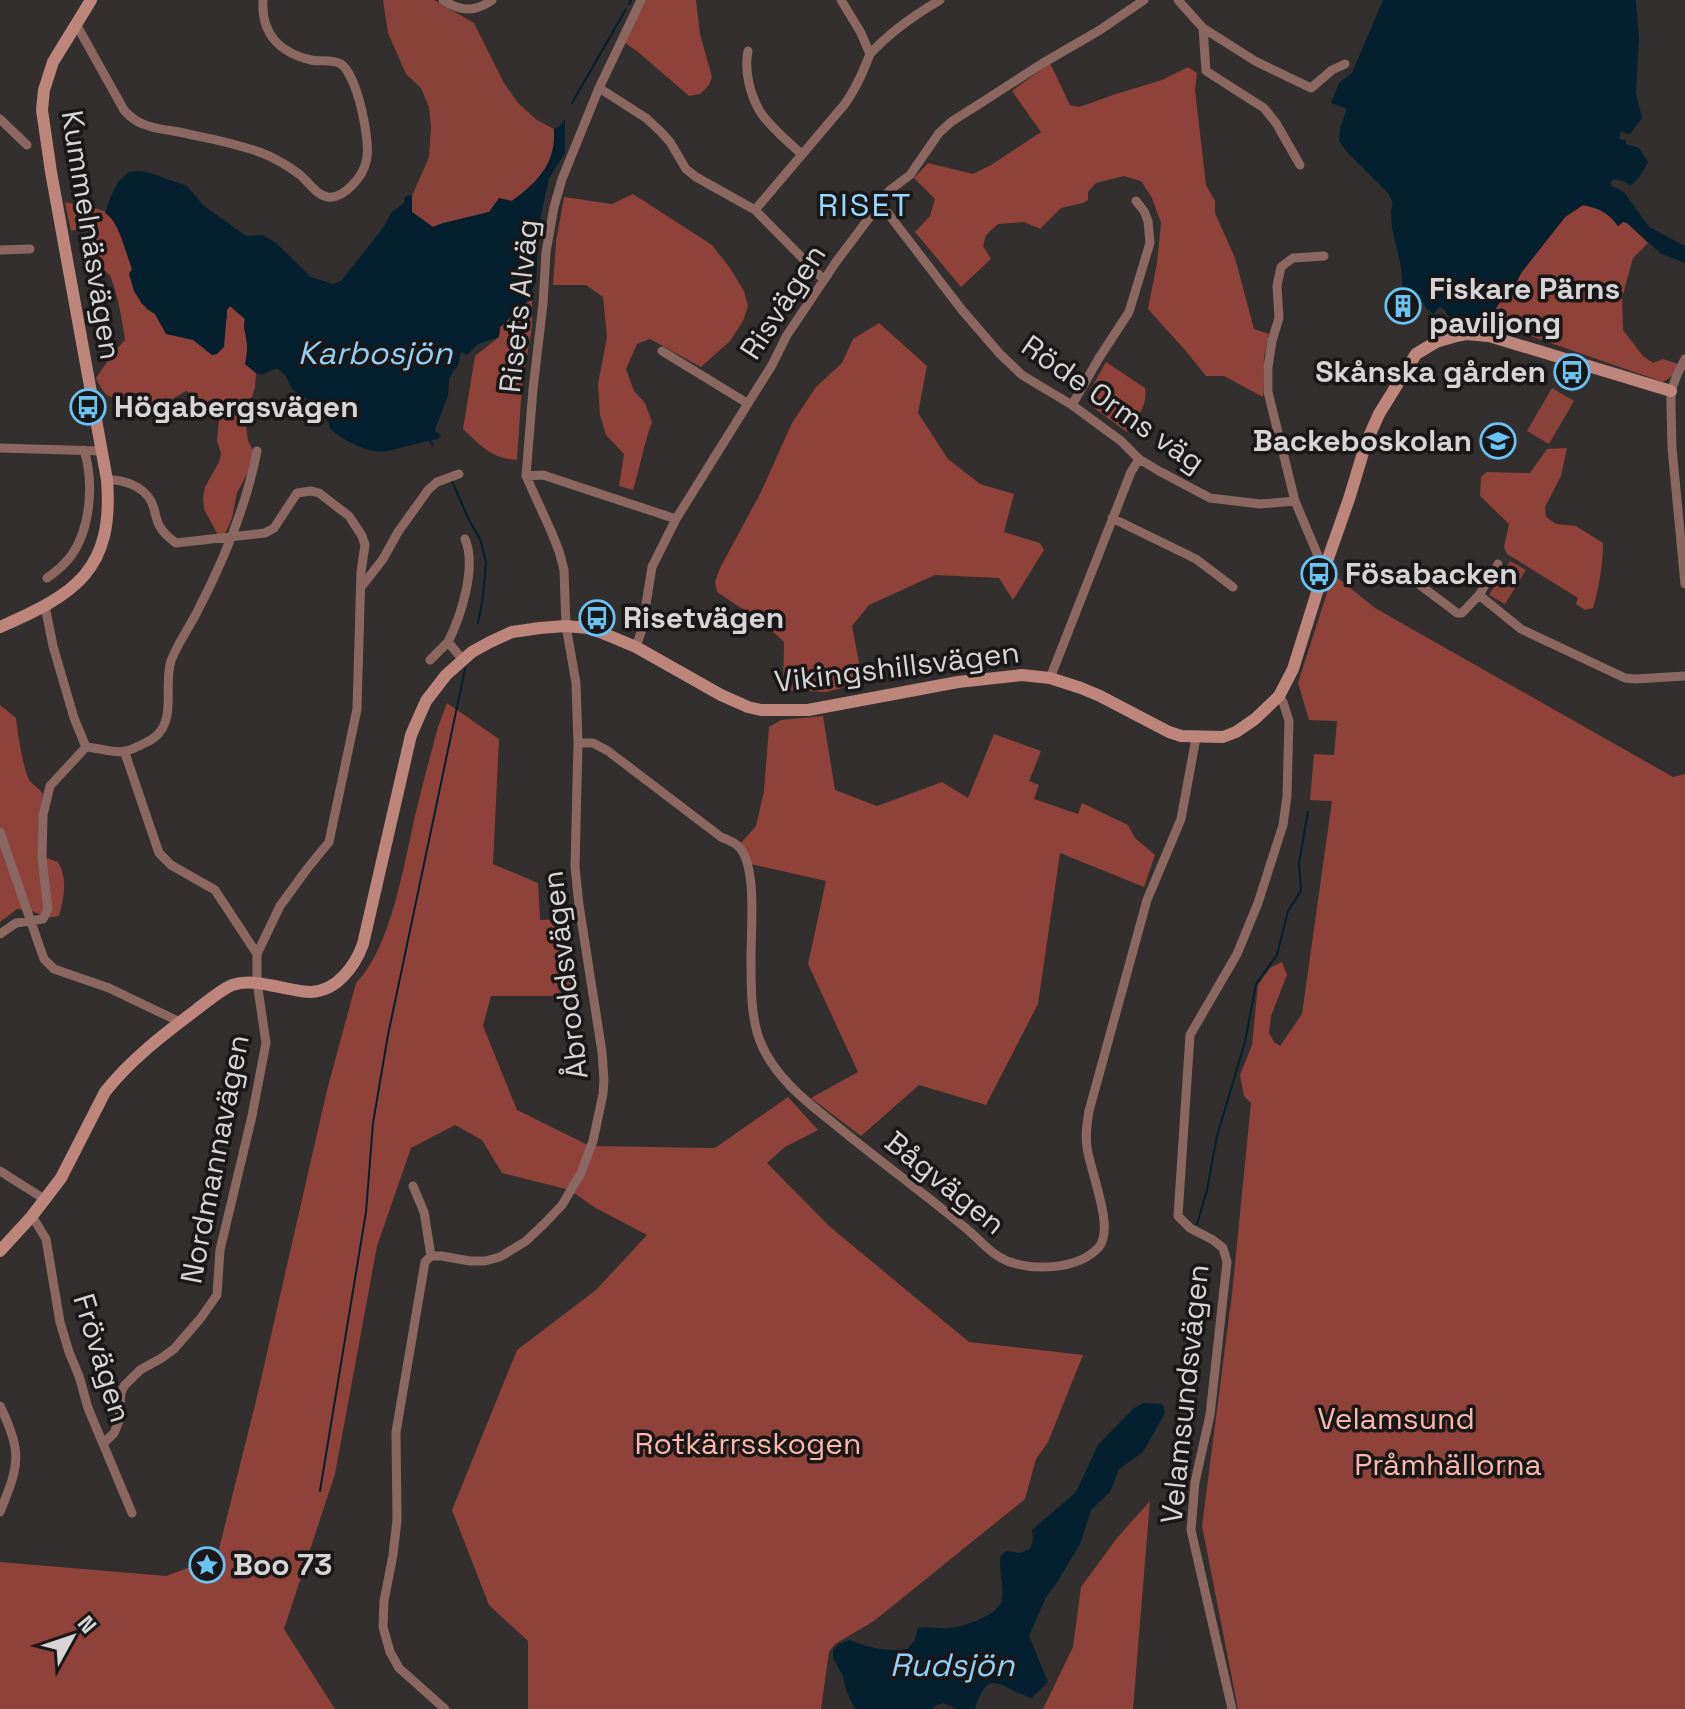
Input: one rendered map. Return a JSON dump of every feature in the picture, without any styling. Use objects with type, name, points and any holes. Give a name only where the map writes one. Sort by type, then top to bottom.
[{"type":"street","name":"Kummelnäsvägen","points":[[0,627],[45,606],[73,587],[96,558],[106,531],[109,504],[107,480],[42,110],[47,75],[91,0]]},
{"type":"street","points":[[76,24],[132,119],[262,153],[283,163],[317,191],[330,197],[341,193],[363,171],[368,155],[363,109],[347,71],[337,62],[311,60],[284,50],[270,37],[262,16],[263,0]]},
{"type":"street","points":[[443,0],[468,10],[482,7],[492,0]]},
{"type":"street","name":"Risets Alväg","points":[[566,626],[566,589],[559,551],[526,476],[546,252],[562,179],[599,88],[641,0]]},
{"type":"street","points":[[841,0],[870,54]]},
{"type":"street","points":[[755,210],[854,91],[870,54],[928,3],[940,0]]},
{"type":"street","name":"Risvägen","points":[[636,647],[652,567],[676,519],[772,365],[787,335],[890,190],[910,175],[939,133],[951,122],[1144,0]]},
{"type":"street","points":[[1178,0],[1203,28],[1255,61],[1311,88],[1332,70],[1345,64]]},
{"type":"street","points":[[1203,28],[1206,71],[1264,108],[1300,165]]},
{"type":"street","points":[[748,51],[748,78],[757,106],[801,154]]},
{"type":"street","points":[[599,88],[646,118],[670,142],[686,169],[696,177],[755,210],[824,280]]},
{"type":"street","points":[[0,119],[27,145]]},
{"type":"street","points":[[1072,405],[1129,312],[1150,243],[1148,221],[1136,201]]},
{"type":"street","name":"Röde Orms väg","points":[[880,203],[962,310],[1011,367],[1072,405],[1121,441],[1139,459],[1210,498],[1260,504],[1295,501]]},
{"type":"street","points":[[0,250],[30,249]]},
{"type":"street","points":[[1324,256],[1293,258],[1281,267],[1277,286],[1279,318],[1270,354],[1268,392],[1295,501],[1324,570]]},
{"type":"street","name":"Vikingshillsvägen","points":[[0,1251],[46,1200],[61,1178],[105,1092],[124,1070],[180,1022],[236,984],[257,982],[313,992],[342,978],[358,958],[363,944],[411,735],[432,691],[463,660],[506,634],[566,626],[600,632],[636,647],[721,695],[761,710],[808,710],[981,678],[1022,675],[1050,678],[1100,696],[1181,736],[1223,737],[1255,719],[1279,696],[1293,669],[1366,443],[1379,414],[1416,354],[1444,339],[1466,334],[1489,336],[1671,391]]},
{"type":"street","points":[[662,351],[747,403]]},
{"type":"street","points":[[1685,359],[1671,391],[1672,448],[1685,584]]},
{"type":"street","points":[[1671,391],[1685,387]]},
{"type":"street","points":[[0,448],[101,451]]},
{"type":"street","points":[[47,578],[71,556],[84,523],[90,475],[84,450]]},
{"type":"street","points":[[86,747],[125,753],[155,738],[162,729],[168,711],[167,677],[174,654],[233,537],[257,451]]},
{"type":"street","points":[[1050,678],[1112,518],[1139,459]]},
{"type":"street","points":[[362,586],[428,490],[437,482],[459,474]]},
{"type":"street","points":[[526,476],[543,475],[676,519]]},
{"type":"street","points":[[107,480],[131,484],[146,493],[158,524],[165,535],[176,543],[265,533],[274,528],[297,493],[311,491],[319,493],[349,516],[365,545],[357,709],[329,842],[280,906],[257,954],[257,982]]},
{"type":"street","points":[[1112,518],[1196,559],[1233,587]]},
{"type":"street","points":[[430,660],[448,642],[457,622],[470,559],[465,539]]},
{"type":"street","points":[[1402,575],[1457,613],[1462,613],[1479,595],[1498,564]]},
{"type":"street","points":[[1479,595],[1521,629],[1625,678],[1685,676]]},
{"type":"street","points":[[45,606],[64,682],[86,747]]},
{"type":"street","name":"Åbroddsvägen","points":[[431,1256],[485,1261],[500,1257],[526,1241],[562,1205],[581,1173],[593,1141],[604,1080],[575,867],[576,683],[566,626]]},
{"type":"street","points":[[448,642],[463,660]]},
{"type":"street","name":"Velamsundsvägen","points":[[1232,1709],[1191,1530],[1195,1482],[1210,1415],[1227,1262],[1223,1248],[1190,1228],[1178,1216],[1190,1035],[1237,954],[1258,903],[1283,825],[1289,721],[1279,696]]},
{"type":"street","name":"Bågvägen","points":[[578,743],[593,743],[608,751],[721,837],[739,846],[747,863],[752,890],[751,966],[755,1020],[760,1041],[778,1073],[817,1110],[938,1205],[988,1250],[1011,1262],[1045,1267],[1068,1264],[1087,1255],[1101,1244],[1105,1232],[1087,1147],[1088,1119],[1147,900],[1181,819],[1196,738]]},
{"type":"street","points":[[0,934],[16,923],[43,919],[48,909],[42,859],[43,815],[50,786],[86,747]]},
{"type":"street","points":[[125,753],[159,853],[171,865],[215,890],[257,954]]},
{"type":"street","points":[[0,832],[44,959],[54,969],[109,988],[180,1022]]},
{"type":"street","name":"Nordmannavägen","points":[[103,1444],[114,1433],[119,1421],[121,1393],[128,1381],[174,1349],[217,1295],[220,1250],[266,1043],[257,982]]},
{"type":"street","points":[[0,1171],[46,1200]]},
{"type":"street","points":[[413,1186],[424,1212],[431,1256],[425,1262],[396,1432],[397,1520],[383,1627],[390,1652],[399,1668],[445,1709]]},
{"type":"street","name":"Frövägen","points":[[32,1216],[46,1239],[66,1343],[88,1408],[132,1513]]},
{"type":"street","points":[[0,1406],[15,1445],[17,1460],[0,1512]]},
{"type":"shaded area","points":[[383,0],[434,0],[474,23],[504,83],[518,103],[537,120],[554,129],[553,154],[540,176],[522,194],[488,212],[433,227],[412,212],[412,196],[429,157],[429,107],[421,88],[406,74],[388,33]]},
{"type":"shaded area","points":[[1552,388],[1574,401],[1549,444],[1527,431]]},
{"type":"shaded area","points":[[1510,561],[1526,570],[1505,604],[1489,595]]},
{"type":"green space","points":[[642,0],[696,0],[700,34],[712,77],[700,94],[689,96],[621,40]]},
{"type":"green space","points":[[1050,63],[1070,105],[1079,107],[1162,80],[1188,67],[1197,73],[1195,90],[1206,185],[1215,201],[1215,213],[1235,258],[1254,329],[1269,334],[1264,357],[1263,397],[1224,376],[1206,376],[1148,309],[1161,223],[1152,198],[1141,181],[1124,176],[1096,183],[1088,192],[1088,200],[1061,208],[1040,229],[1024,222],[998,224],[986,235],[983,246],[991,259],[961,287],[915,232],[930,216],[935,199],[914,178],[928,163],[973,174],[1041,132],[1012,91]]},
{"type":"green space","points":[[633,194],[712,245],[744,291],[748,306],[743,321],[730,341],[701,367],[650,339],[637,344],[626,369],[634,391],[645,403],[652,422],[633,490],[619,486],[624,454],[606,435],[600,415],[598,384],[607,337],[603,297],[586,285],[553,285],[564,197],[612,204]]},
{"type":"green space","points":[[65,202],[101,210],[113,218],[132,269],[130,275],[146,309],[155,314],[167,334],[227,319],[230,306],[245,319],[245,364],[256,373],[255,387],[246,405],[245,417],[248,441],[253,450],[248,472],[237,493],[232,518],[225,534],[219,537],[204,509],[203,498],[221,453],[217,441],[219,420],[211,406],[186,391],[163,408],[149,400],[143,392],[115,398],[105,393],[96,378],[125,340],[121,315],[110,275],[100,262],[92,234],[85,229],[71,231]]},
{"type":"green space","points":[[1583,205],[1603,212],[1618,226],[1627,223],[1648,243],[1633,258],[1622,298],[1623,330],[1643,356],[1653,363],[1663,359],[1678,364],[1671,377],[1663,382],[1499,325],[1493,313],[1502,298],[1512,293],[1521,273],[1566,216]]},
{"type":"green space","points":[[532,300],[532,327],[522,385],[517,460],[508,459],[481,446],[463,429],[475,356],[499,337],[500,327]]},
{"type":"green space","points":[[879,323],[927,366],[918,413],[948,459],[980,484],[1014,494],[1004,532],[1040,543],[1044,550],[1013,600],[999,578],[935,575],[869,605],[852,626],[863,683],[826,692],[783,690],[784,642],[765,624],[717,592],[715,582],[792,423],[816,387],[842,363],[853,339]]},
{"type":"green space","points":[[1106,362],[1145,388],[1143,406],[1127,432],[1090,405],[1088,394]]},
{"type":"green space","points":[[1567,448],[1561,476],[1545,507],[1546,517],[1556,524],[1576,526],[1603,543],[1595,601],[1593,608],[1585,610],[1576,604],[1578,598],[1507,554],[1504,547],[1509,524],[1480,496],[1481,477],[1487,472],[1530,473],[1547,449]]},
{"type":"green space","name":"Pråmhällorna","points":[[1333,574],[1375,608],[1673,777],[1685,774],[1685,1709],[1238,1709],[1202,1526],[1232,1294],[1251,1103],[1244,1096],[1240,1075],[1252,1045],[1258,985],[1270,968],[1282,962],[1287,975],[1271,1016],[1269,1033],[1274,1042],[1280,1046],[1302,1014],[1332,801],[1310,800],[1314,754],[1334,755],[1337,721],[1309,720],[1298,683]]},
{"type":"green space","name":"Rotkärrsskogen","points":[[447,703],[499,739],[493,864],[538,883],[540,920],[563,919],[576,996],[491,996],[483,1026],[517,1110],[590,1146],[715,1148],[788,1097],[818,1130],[785,1147],[767,1163],[829,1226],[969,1342],[1083,1355],[1048,1442],[1036,1459],[1025,1499],[874,1621],[835,1644],[829,1652],[821,1709],[528,1709],[528,1641],[489,1605],[452,1510],[517,1350],[596,1290],[647,1235],[594,1207],[570,1190],[502,1173],[482,1140],[455,1125],[411,1148],[377,1246],[335,1474],[284,1629],[335,1709],[0,1709],[0,1562],[166,1576],[217,1557],[327,1090],[356,983],[368,968],[387,927],[438,727]]},
{"type":"green space","points":[[0,705],[16,718],[28,777],[43,794],[39,814],[39,855],[58,862],[63,875],[59,916],[47,918],[17,909],[0,922]]},
{"type":"green space","points":[[823,716],[835,790],[877,806],[942,782],[968,798],[994,734],[1041,751],[1029,781],[1039,785],[1034,799],[1078,814],[1082,803],[1128,825],[1135,838],[1155,855],[1144,887],[1060,853],[1038,1004],[986,1105],[919,1085],[861,1136],[811,1098],[858,1072],[808,964],[826,881],[751,864],[741,843],[756,826],[764,791],[769,727],[781,720]]},
{"type":"green space","points":[[1150,1501],[1133,1709],[1043,1709],[1073,1647],[1081,1587],[1117,1538]]},
{"type":"water","points":[[1383,0],[1636,0],[1639,37],[1636,93],[1642,118],[1630,134],[1621,132],[1619,139],[1639,148],[1648,162],[1633,184],[1614,179],[1610,183],[1624,192],[1649,227],[1685,246],[1685,263],[1660,253],[1627,223],[1618,226],[1603,212],[1583,205],[1565,217],[1493,313],[1461,321],[1448,316],[1440,307],[1433,314],[1424,303],[1403,294],[1401,267],[1392,228],[1393,203],[1388,193],[1339,141],[1346,111],[1331,103],[1339,83],[1352,73]]},
{"type":"water","name":"Karbosjön","points":[[565,119],[565,153],[549,178],[539,225],[536,282],[526,303],[500,327],[499,337],[478,344],[467,355],[461,352],[458,366],[449,379],[448,396],[435,429],[441,435],[438,439],[388,451],[365,449],[330,429],[329,423],[317,409],[292,389],[286,376],[277,368],[262,375],[245,364],[245,319],[230,306],[224,347],[217,354],[212,355],[193,340],[166,334],[155,314],[142,304],[134,291],[129,274],[132,269],[122,238],[105,213],[118,182],[129,172],[147,172],[187,186],[203,205],[246,236],[262,235],[276,243],[311,277],[333,284],[341,281],[383,228],[391,213],[404,203],[405,197],[412,196],[412,212],[433,227],[489,212],[499,198],[512,201],[544,171],[552,152],[554,129]]},
{"type":"water","name":"Rudsjön","points":[[1144,1403],[1161,1404],[1165,1413],[1143,1452],[1119,1469],[1110,1492],[1091,1510],[1080,1544],[1046,1597],[1029,1636],[1048,1682],[1032,1698],[991,1683],[980,1695],[975,1709],[956,1709],[943,1703],[933,1709],[855,1709],[833,1658],[833,1650],[850,1640],[879,1649],[908,1649],[918,1628],[956,1627],[981,1619],[995,1610],[1002,1599],[1001,1555],[1007,1551],[1020,1553],[1030,1549],[1032,1530],[1076,1492],[1098,1445],[1134,1408]]},
{"type":"waterway","points":[[629,4],[631,0]]},
{"type":"waterway","points":[[572,103],[626,9]]},
{"type":"waterway","points":[[430,441],[433,445]]},
{"type":"waterway","points":[[452,481],[480,539],[486,562],[478,623]]},
{"type":"waterway","points":[[320,1491],[366,1212],[373,1123],[388,1035],[465,669]]},
{"type":"waterway","points":[[1197,1224],[1217,1136],[1245,1042],[1256,984],[1277,955],[1288,911],[1301,891],[1299,863],[1308,812]]},
{"type":"place","name":"Fiskare Pärns paviljong","points":[[1403,306]]},
{"type":"place","name":"Skånska gården","points":[[1572,372]]},
{"type":"place","name":"Högabergsvägen","points":[[88,407]]},
{"type":"place","name":"Backeboskolan","points":[[1498,441]]},
{"type":"place","name":"Fösabacken","points":[[1319,574]]},
{"type":"place","name":"Risetvägen","points":[[597,618]]},
{"type":"place","name":"Boo 73","points":[[207,1565]]},
{"type":"district","name":"RISET","points":[[865,205]]},
{"type":"park label","name":"Velamsund","points":[[1396,1419]]}]
